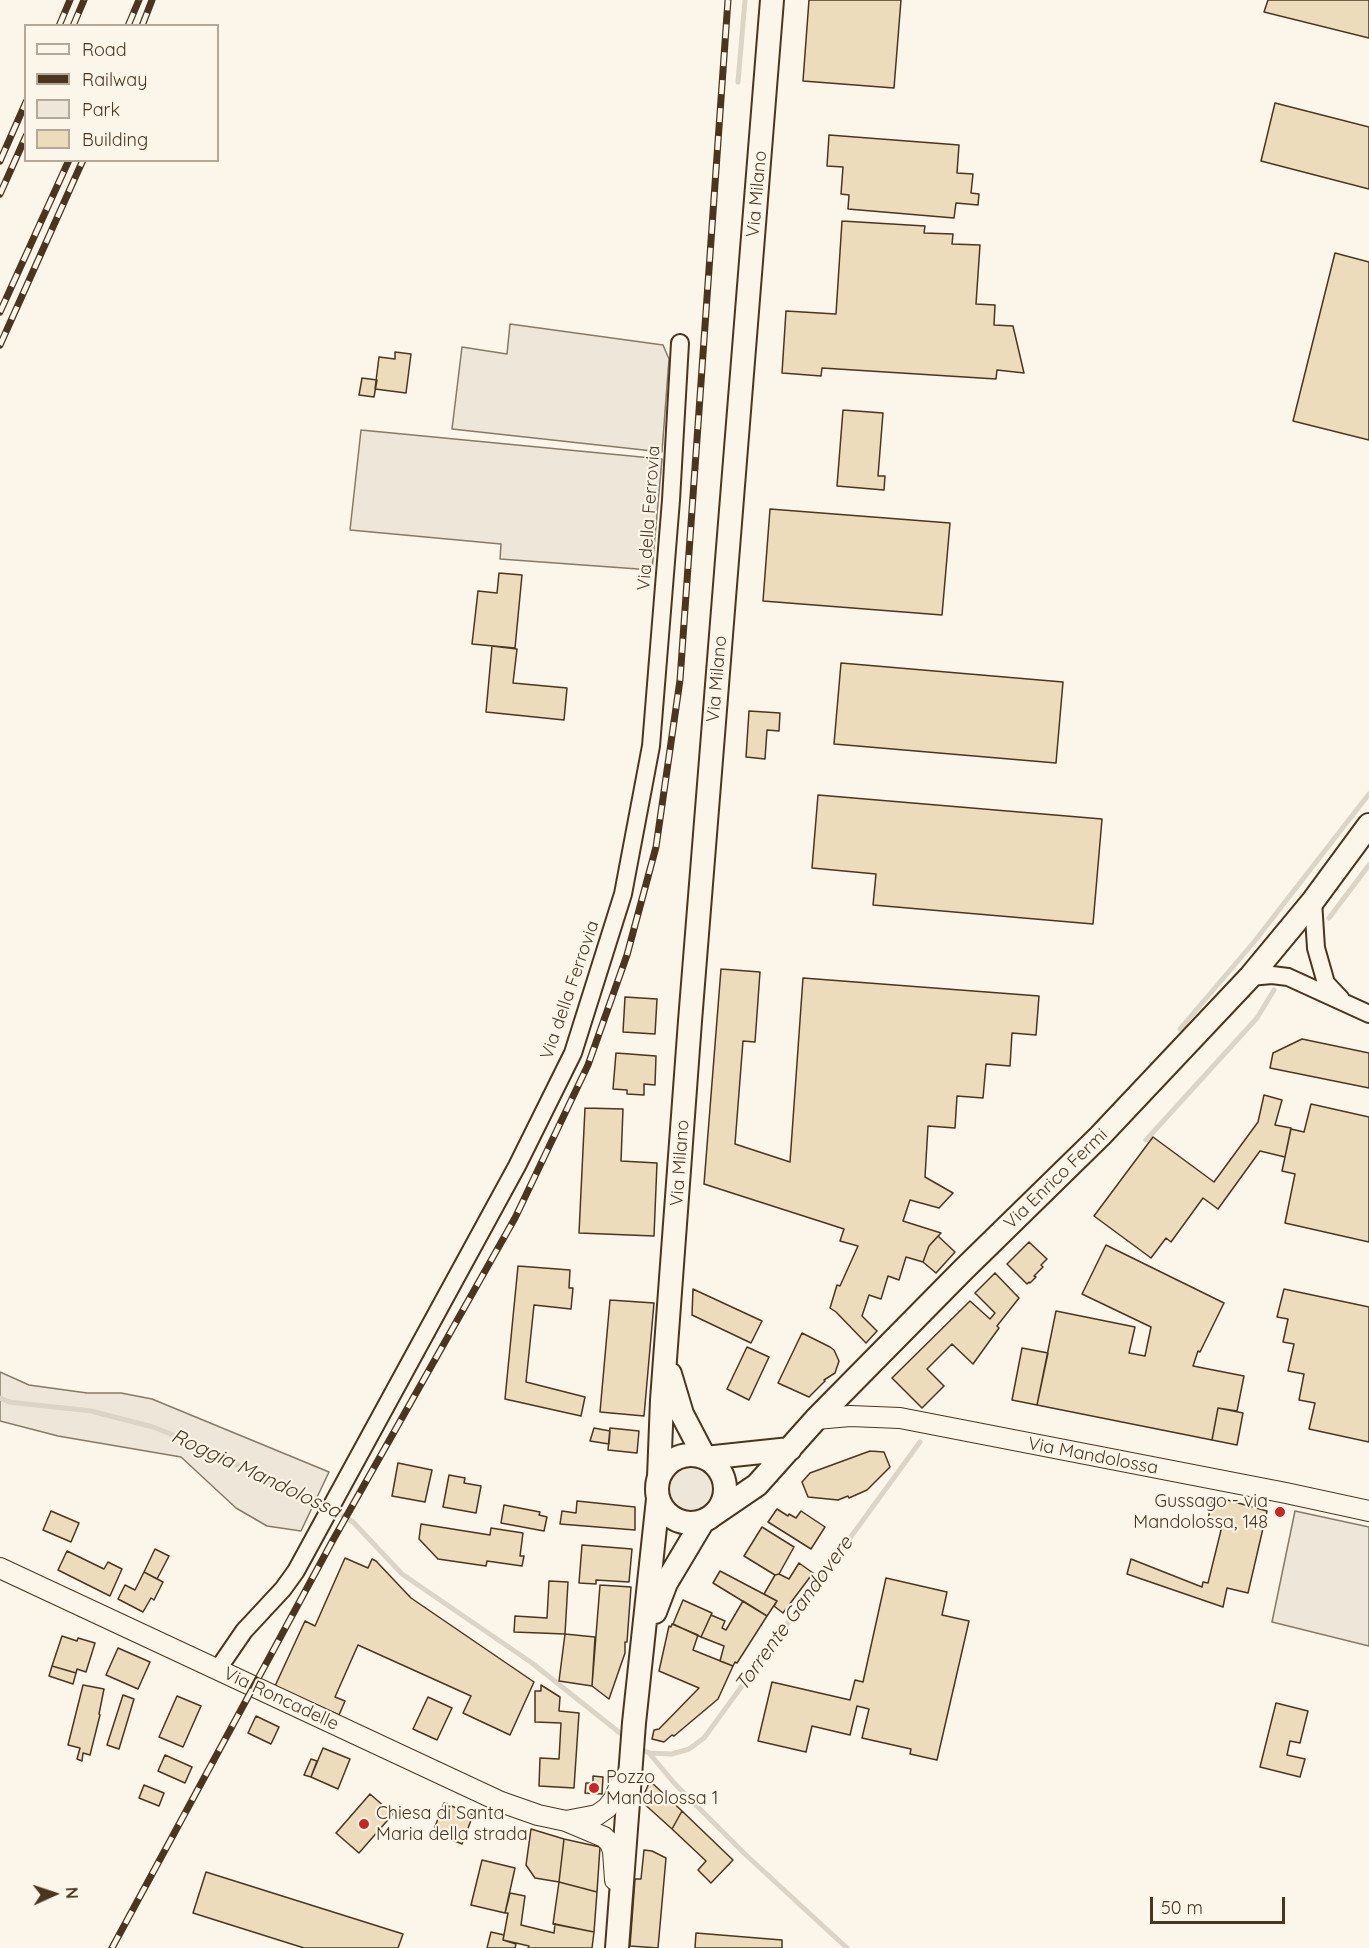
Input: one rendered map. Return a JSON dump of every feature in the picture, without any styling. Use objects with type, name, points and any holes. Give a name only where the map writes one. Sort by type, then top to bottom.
[{"type":"main road","name":"Via Milano","points":[[642,1650],[659,1488],[690,1021],[772,0]]},
{"type":"main road","name":"Via Enrico Fermi","points":[[708,1518],[757,1485],[816,1419],[1100,1136],[1250,977],[1313,901],[1369,825]]},
{"type":"main road","name":"Via Milano","points":[[666,1358],[682,1414],[705,1458]]},
{"type":"main road","points":[[705,1458],[790,1449]]},
{"type":"main road","points":[[617,1948],[630,1765],[642,1650],[664,1586],[708,1518],[720,1506],[724,1496],[725,1484],[715,1464],[695,1455],[673,1460],[665,1467],[659,1488],[663,1509],[682,1522],[693,1523],[708,1518]]},
{"type":"street","name":"Via della Ferrovia","points":[[218,1669],[244,1631],[283,1589],[296,1571],[517,1166],[573,1053],[623,894],[651,746],[671,500],[680,343]]},
{"type":"street","points":[[1313,901],[1316,948],[1326,982],[1345,1005]]},
{"type":"street","points":[[1250,977],[1272,975],[1288,977],[1369,1014]]},
{"type":"street","name":"Via Mandolossa","points":[[816,1419],[880,1416],[1286,1493],[1369,1511]]},
{"type":"street","name":"Via Roncadelle","points":[[0,1568],[501,1802],[538,1815],[566,1821],[604,1837],[610,1843],[613,1851],[614,1875],[620,1900]]},
{"type":"street","name":"Via Roncadelle","points":[[566,1821],[597,1815],[607,1808],[614,1799],[630,1765]]},
{"type":"green space","points":[[510,324],[663,345],[669,359],[662,452],[452,429],[462,347],[507,354]]},
{"type":"green space","points":[[361,430],[662,459],[652,570],[500,559],[501,544],[350,530]]},
{"type":"green space","points":[[0,1372],[29,1385],[87,1393],[121,1393],[152,1399],[329,1472],[301,1531],[267,1526],[236,1508],[181,1457],[58,1436],[0,1421]]},
{"type":"green space","points":[[691,1467],[707,1473],[713,1489],[707,1505],[691,1511],[675,1505],[669,1489],[675,1473]]},
{"type":"green space","points":[[1295,1511],[1369,1527],[1369,1646],[1272,1622]]},
{"type":"building","points":[[809,0],[901,0],[894,88],[803,81]]},
{"type":"building","points":[[1268,0],[1369,0],[1369,38],[1264,12]]},
{"type":"building","points":[[1275,103],[1369,127],[1369,189],[1261,161]]},
{"type":"building","points":[[829,135],[959,145],[957,173],[973,174],[971,193],[979,194],[978,205],[956,203],[954,218],[848,209],[849,195],[841,194],[843,167],[827,166]]},
{"type":"building","points":[[842,221],[925,226],[924,233],[953,234],[952,244],[980,245],[976,304],[995,305],[994,325],[1013,326],[1024,373],[997,370],[996,379],[822,368],[821,376],[782,373],[786,311],[836,314]]},
{"type":"building","points":[[1335,253],[1369,262],[1369,440],[1293,421]]},
{"type":"building","points":[[395,352],[411,354],[406,393],[375,389],[379,357],[395,359]]},
{"type":"building","points":[[362,378],[377,380],[374,397],[359,395]]},
{"type":"building","points":[[843,410],[883,413],[878,476],[885,476],[884,490],[837,486]]},
{"type":"building","points":[[770,509],[950,523],[942,615],[763,601]]},
{"type":"building","points":[[499,573],[522,575],[515,648],[472,644],[478,591],[497,593]]},
{"type":"building","points":[[492,646],[517,649],[513,683],[567,688],[564,720],[486,712]]},
{"type":"building","points":[[841,663],[1063,682],[1056,763],[834,744]]},
{"type":"building","points":[[749,711],[780,713],[779,731],[767,730],[765,759],[746,757]]},
{"type":"building","points":[[818,795],[1102,819],[1093,924],[873,905],[876,874],[812,868]]},
{"type":"building","points":[[721,969],[760,972],[755,1042],[743,1041],[735,1144],[790,1162],[803,978],[1039,996],[1036,1035],[1012,1033],[1010,1066],[986,1064],[983,1098],[957,1096],[955,1128],[928,1126],[925,1177],[953,1193],[939,1208],[910,1200],[903,1221],[941,1233],[929,1246],[923,1262],[906,1257],[899,1280],[888,1276],[881,1299],[869,1295],[862,1316],[877,1331],[866,1343],[830,1308],[837,1285],[840,1286],[858,1246],[840,1241],[844,1229],[704,1184]]},
{"type":"building","points":[[625,997],[657,999],[655,1034],[623,1032]]},
{"type":"building","points":[[1302,1039],[1369,1053],[1369,1088],[1270,1068],[1273,1053]]},
{"type":"building","points":[[616,1053],[656,1056],[655,1085],[644,1084],[644,1095],[627,1094],[627,1090],[613,1089]]},
{"type":"building","points":[[1264,1095],[1282,1100],[1275,1125],[1291,1128],[1285,1157],[1260,1151],[1218,1209],[1203,1198],[1171,1242],[1166,1238],[1151,1258],[1094,1216],[1153,1137],[1214,1182],[1258,1122]]},
{"type":"building","points":[[1311,1104],[1369,1117],[1369,1242],[1285,1223],[1295,1174],[1282,1171],[1291,1129],[1304,1132]]},
{"type":"building","points":[[585,1108],[623,1109],[621,1161],[657,1163],[654,1236],[579,1233]]},
{"type":"building","points":[[938,1236],[955,1252],[936,1273],[923,1262],[929,1246]]},
{"type":"building","points":[[1029,1242],[1047,1259],[1034,1276],[1036,1277],[1027,1284],[1007,1264]]},
{"type":"building","points":[[1106,1245],[1224,1303],[1200,1352],[1198,1351],[1193,1366],[1244,1376],[1237,1411],[1218,1408],[1212,1440],[1037,1405],[1056,1311],[1135,1327],[1129,1353],[1145,1356],[1151,1327],[1082,1294]]},
{"type":"building","points":[[518,1266],[570,1270],[569,1288],[573,1288],[571,1309],[534,1305],[526,1382],[585,1397],[581,1416],[505,1399]]},
{"type":"building","points":[[995,1273],[1019,1298],[997,1326],[999,1328],[973,1364],[952,1344],[927,1369],[944,1386],[922,1408],[892,1378],[970,1301],[990,1319],[995,1313],[975,1293]]},
{"type":"building","points":[[693,1289],[762,1321],[751,1343],[692,1315]]},
{"type":"building","points":[[1284,1289],[1369,1307],[1369,1442],[1309,1429],[1315,1403],[1299,1400],[1304,1374],[1288,1371],[1294,1344],[1283,1342],[1288,1319],[1277,1317]]},
{"type":"building","points":[[610,1300],[654,1303],[644,1416],[600,1412]]},
{"type":"building","points":[[802,1333],[834,1350],[839,1361],[835,1373],[824,1380],[809,1397],[778,1383]]},
{"type":"building","points":[[747,1347],[769,1357],[749,1400],[727,1389]]},
{"type":"building","points":[[1022,1348],[1048,1353],[1037,1405],[1012,1400]]},
{"type":"building","points":[[1218,1408],[1243,1413],[1237,1445],[1212,1440]]},
{"type":"building","points":[[594,1428],[610,1431],[609,1444],[590,1441]]},
{"type":"building","points":[[610,1428],[639,1431],[637,1453],[608,1450]]},
{"type":"building","points":[[870,1451],[884,1452],[890,1467],[867,1490],[838,1500],[808,1497],[802,1482],[810,1473]]},
{"type":"building","points":[[398,1463],[432,1470],[425,1502],[392,1496]]},
{"type":"building","points":[[449,1475],[465,1478],[464,1483],[481,1486],[476,1513],[443,1507]]},
{"type":"building","points":[[1213,1496],[1267,1511],[1248,1593],[1227,1588],[1223,1607],[1127,1574],[1131,1559],[1202,1587],[1203,1582],[1208,1583],[1223,1522],[1208,1519]]},
{"type":"building","points":[[577,1501],[635,1507],[635,1530],[560,1524],[562,1511],[576,1513]]},
{"type":"building","points":[[504,1505],[540,1512],[539,1515],[547,1517],[544,1531],[501,1523]]},
{"type":"building","points":[[777,1509],[796,1518],[801,1511],[825,1527],[811,1549],[768,1522]]},
{"type":"building","points":[[51,1511],[79,1523],[71,1542],[43,1530]]},
{"type":"building","points":[[421,1524],[490,1535],[491,1528],[523,1533],[520,1556],[524,1556],[522,1566],[487,1561],[486,1566],[438,1559],[419,1539]]},
{"type":"building","points":[[762,1527],[794,1547],[779,1574],[775,1575],[744,1556]]},
{"type":"building","points":[[582,1545],[632,1549],[629,1582],[596,1580],[596,1584],[579,1583]]},
{"type":"building","points":[[155,1549],[169,1556],[157,1579],[144,1572]]},
{"type":"building","points":[[67,1551],[104,1569],[108,1562],[122,1569],[110,1596],[58,1570]]},
{"type":"building","points":[[345,1558],[368,1568],[372,1559],[376,1561],[411,1598],[534,1682],[510,1735],[463,1713],[471,1696],[358,1645],[335,1697],[345,1701],[339,1715],[275,1686],[305,1621],[315,1626]]},
{"type":"building","points":[[799,1563],[813,1573],[783,1613],[774,1606],[777,1601],[764,1594],[775,1575],[779,1574],[789,1579]]},
{"type":"building","points":[[720,1571],[777,1601],[767,1616],[713,1583]]},
{"type":"building","points":[[144,1572],[163,1582],[154,1600],[151,1598],[143,1612],[118,1599],[125,1585],[135,1590]]},
{"type":"building","points":[[886,1578],[947,1592],[942,1615],[969,1621],[937,1760],[910,1754],[911,1749],[862,1738],[869,1709],[857,1706],[850,1735],[812,1726],[806,1752],[758,1741],[772,1682],[850,1700],[855,1680],[863,1682]]},
{"type":"building","points":[[549,1581],[568,1582],[565,1634],[514,1632],[515,1616],[547,1618]]},
{"type":"building","points":[[600,1585],[631,1587],[625,1653],[609,1699],[592,1686]]},
{"type":"building","points":[[683,1600],[712,1613],[701,1637],[673,1624]]},
{"type":"building","points":[[743,1601],[767,1616],[733,1666],[720,1661],[724,1646],[701,1637],[711,1615],[725,1621],[722,1628],[726,1630]]},
{"type":"building","points":[[672,1624],[698,1635],[693,1650],[733,1666],[718,1699],[664,1742],[652,1739],[654,1730],[659,1729],[699,1688],[659,1671],[669,1626],[671,1627]]},
{"type":"building","points":[[565,1634],[595,1637],[592,1686],[559,1681]]},
{"type":"building","points":[[62,1636],[95,1643],[86,1672],[77,1669],[76,1673],[52,1666]]},
{"type":"building","points":[[118,1648],[150,1662],[138,1689],[106,1675]]},
{"type":"building","points":[[52,1666],[76,1673],[73,1684],[49,1676]]},
{"type":"building","points":[[83,1685],[104,1689],[90,1755],[83,1753],[82,1761],[77,1759],[80,1748],[68,1745]]},
{"type":"building","points":[[541,1685],[560,1697],[559,1711],[579,1713],[574,1788],[539,1786],[540,1758],[559,1759],[561,1723],[535,1722],[535,1691],[541,1691]]},
{"type":"building","points":[[123,1695],[134,1699],[119,1749],[107,1745]]},
{"type":"building","points":[[177,1696],[201,1706],[183,1747],[159,1737]]},
{"type":"building","points":[[428,1697],[452,1708],[437,1740],[413,1729]]},
{"type":"building","points":[[1276,1703],[1308,1711],[1300,1743],[1290,1741],[1287,1755],[1305,1759],[1300,1777],[1260,1767]]},
{"type":"building","points":[[256,1716],[279,1727],[271,1744],[248,1733]]},
{"type":"building","points":[[323,1748],[350,1759],[338,1789],[311,1777]]},
{"type":"building","points":[[165,1755],[192,1767],[185,1783],[158,1771]]},
{"type":"building","points":[[311,1759],[317,1761],[311,1777],[304,1775]]},
{"type":"building","name":"Pozzo Mandolossa 1","points":[[593,1776],[603,1777],[602,1794],[585,1793],[586,1783],[593,1783]]},
{"type":"building","points":[[650,1781],[682,1811],[672,1829],[641,1801]]},
{"type":"building","points":[[144,1785],[164,1793],[159,1806],[139,1798]]},
{"type":"building","name":"Chiesa di Santa Maria della strada","points":[[370,1794],[393,1814],[359,1853],[336,1833]]},
{"type":"building","points":[[444,1803],[473,1815],[462,1844],[433,1832]]},
{"type":"building","points":[[682,1811],[733,1860],[711,1883],[698,1870],[706,1861],[672,1829]]},
{"type":"building","points":[[531,1829],[564,1839],[559,1882],[535,1878],[526,1865]]},
{"type":"building","points":[[564,1839],[600,1847],[597,1892],[559,1882]]},
{"type":"building","points":[[644,1850],[666,1858],[658,1948],[630,1946],[635,1879],[641,1879]]},
{"type":"building","points":[[482,1860],[515,1868],[505,1913],[471,1905]]},
{"type":"building","points":[[206,1872],[403,1934],[398,1948],[304,1948],[193,1913]]},
{"type":"building","points":[[559,1882],[597,1892],[594,1932],[553,1924]]},
{"type":"building","points":[[510,1893],[525,1896],[521,1925],[554,1933],[555,1924],[594,1932],[592,1948],[528,1948],[529,1946],[503,1940],[508,1913],[505,1913]]},
{"type":"building","points":[[491,1932],[504,1935],[503,1940],[516,1944],[515,1948],[487,1948]]},
{"type":"building","points":[[696,1933],[782,1940],[782,1948],[695,1948]]},
{"type":"waterway","points":[[738,82],[745,0]]},
{"type":"waterway","points":[[1180,1029],[1254,942],[1369,794]]},
{"type":"waterway","name":"Torrente Gandovere","points":[[1329,918],[1369,865]]},
{"type":"waterway","name":"Torrente Gandovere","points":[[1146,1140],[1257,1018],[1274,990]]},
{"type":"waterway","name":"Roggia Mandolossa","points":[[0,1398],[9,1402],[91,1411],[153,1427],[206,1448],[270,1483],[314,1498],[353,1522],[402,1574],[532,1663],[625,1737]]},
{"type":"waterway","name":"Torrente Gandovere","points":[[637,1747],[649,1753],[672,1754],[689,1749],[704,1738],[920,1442]]},
{"type":"waterway","points":[[649,1753],[675,1784],[746,1855],[847,1948]]},
{"type":"railway","points":[[60,24],[70,0]]},
{"type":"railway","points":[[74,24],[84,0]]},
{"type":"railway","points":[[129,24],[139,0]]},
{"type":"railway","points":[[143,24],[152,0]]},
{"type":"railway","points":[[112,1948],[333,1540],[515,1218],[588,1065],[627,955],[656,847],[680,680],[728,0]]},
{"type":"railway","points":[[0,161],[24,107]]},
{"type":"railway","points":[[0,194],[24,140]]},
{"type":"railway","points":[[0,312],[68,162]]},
{"type":"railway","points":[[0,345],[82,162]]},
{"type":"place","name":"Gussago - via Mandolossa, 148","points":[[1280,1512]]},
{"type":"place","name":"Pozzo Mandolossa 1","points":[[594,1788]]},
{"type":"place","name":"Chiesa di Santa Maria della strada","points":[[364,1824]]}]
